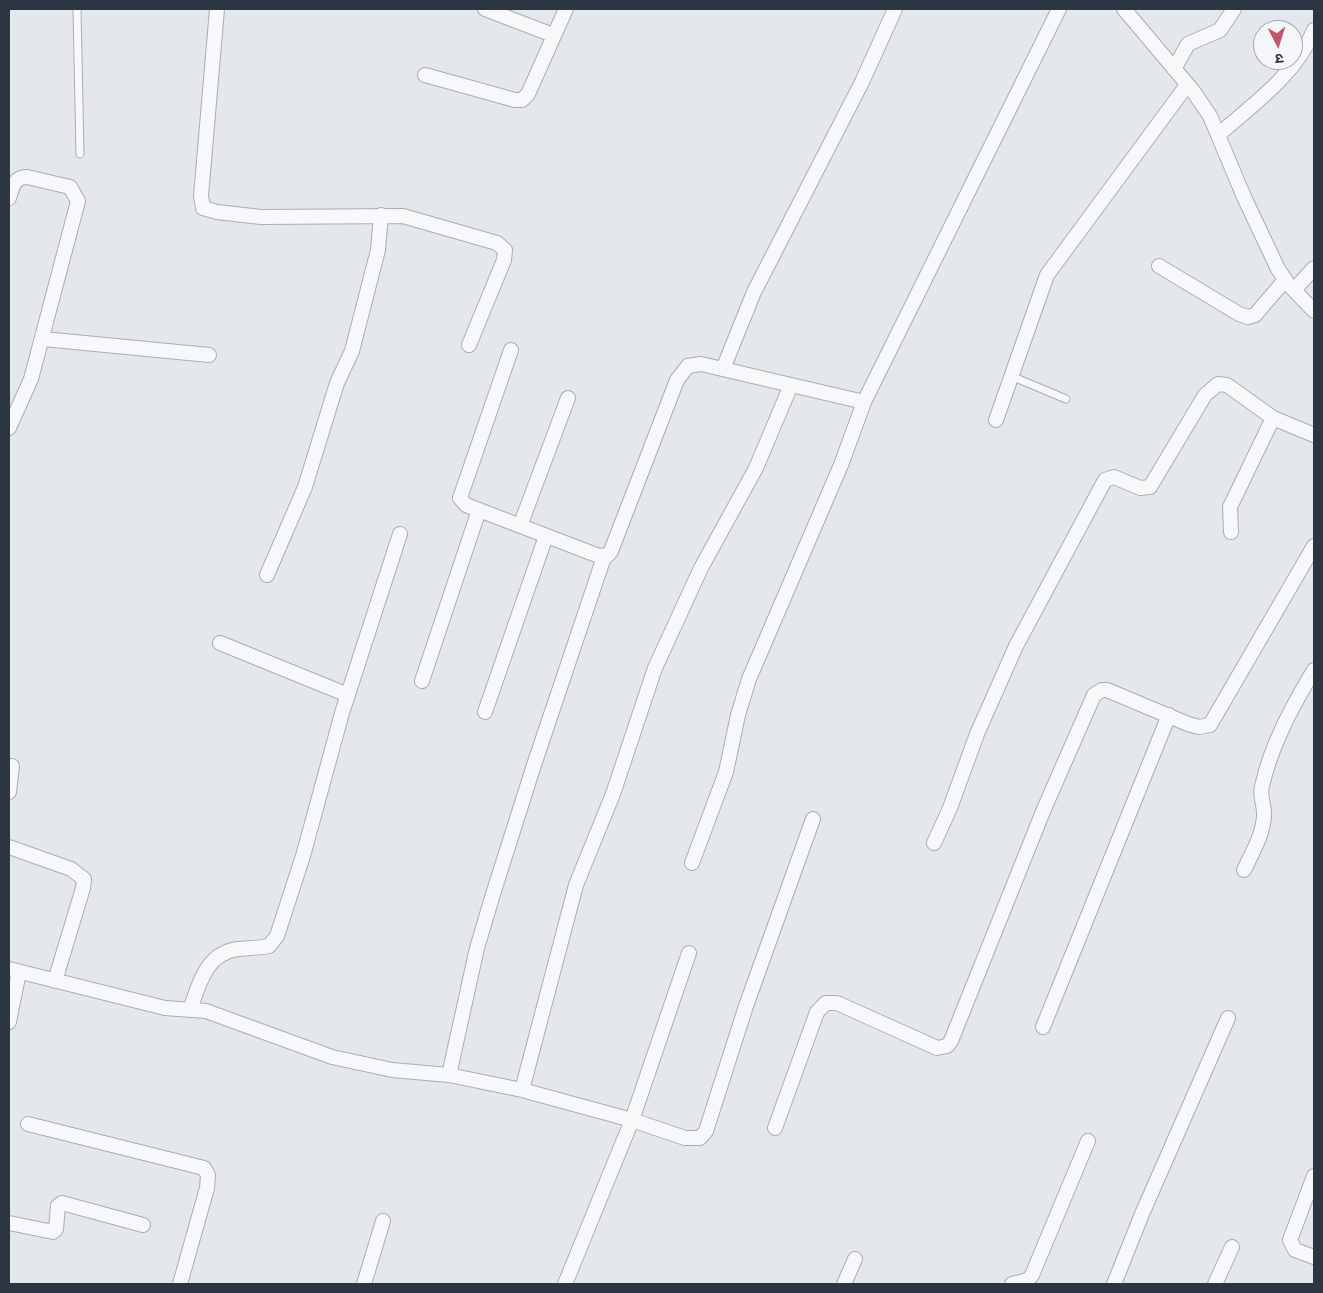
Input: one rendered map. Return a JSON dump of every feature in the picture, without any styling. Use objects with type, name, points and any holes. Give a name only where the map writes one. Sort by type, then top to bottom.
[{"type":"street","points":[[217,9],[202,196],[203,208],[217,212],[261,217],[381,215],[418,220],[502,245],[505,250],[504,260],[469,345]]},
{"type":"street","points":[[485,9],[553,36]]},
{"type":"street","points":[[425,75],[515,100],[522,100],[528,94],[566,9]]},
{"type":"street","points":[[723,369],[754,292],[862,82],[895,9]]},
{"type":"street","points":[[692,863],[726,772],[738,715],[749,679],[841,465],[864,402],[1059,9]]},
{"type":"street","points":[[1124,9],[1187,84],[1210,116],[1265,244],[1290,285],[1314,311]]},
{"type":"street","points":[[1174,69],[1188,44],[1220,30],[1234,9]]},
{"type":"street","points":[[1219,134],[1280,80],[1305,50],[1314,30]]},
{"type":"street","points":[[996,420],[1047,276],[1187,84]]},
{"type":"street","points":[[9,198],[15,181],[23,176],[70,187],[78,201],[31,379],[9,428]]},
{"type":"street","points":[[267,575],[305,487],[337,383],[352,351],[378,250],[381,215]]},
{"type":"street","points":[[1159,266],[1246,317],[1255,315],[1290,285],[1314,268]]},
{"type":"street","points":[[43,339],[209,355]]},
{"type":"street","points":[[511,350],[460,494],[462,502],[546,536],[604,556]]},
{"type":"street","points":[[449,1075],[477,948],[533,768],[604,556],[611,551],[680,375],[688,366],[694,364],[864,402]]},
{"type":"street","points":[[934,842],[950,808],[977,734],[1016,646],[1105,480],[1114,477],[1140,488],[1150,487],[1205,394],[1218,384],[1227,385],[1273,418],[1314,435]]},
{"type":"street","points":[[522,1090],[576,885],[613,794],[655,668],[701,568],[756,468],[791,385]]},
{"type":"street","points":[[520,526],[568,398]]},
{"type":"street","points":[[1231,532],[1230,507],[1273,418]]},
{"type":"street","points":[[422,681],[479,510]]},
{"type":"street","points":[[190,1010],[202,976],[213,960],[227,951],[269,946],[277,936],[303,856],[348,695],[400,534]]},
{"type":"street","points":[[485,712],[546,536]]},
{"type":"street","points":[[775,1128],[817,1012],[826,1003],[837,1003],[937,1048],[947,1046],[951,1041],[1044,809],[1094,695],[1102,690],[1108,690],[1199,727],[1210,725],[1314,546]]},
{"type":"street","points":[[220,643],[348,695]]},
{"type":"street","points":[[1244,870],[1263,826],[1264,810],[1261,792],[1269,758],[1285,720],[1314,670]]},
{"type":"street","points":[[1044,1027],[1169,716]]},
{"type":"street","points":[[9,792],[12,766]]},
{"type":"street","points":[[9,1022],[14,970],[165,1008],[206,1011],[332,1057],[392,1070],[449,1075],[522,1090],[632,1120],[692,1139],[700,1138],[706,1131],[746,1006],[812,820]]},
{"type":"street","points":[[9,847],[71,868],[84,879],[55,981]]},
{"type":"street","points":[[565,1284],[632,1120],[689,953]]},
{"type":"street","points":[[1114,1284],[1142,1214],[1228,1018]]},
{"type":"street","points":[[28,1124],[204,1168],[208,1175],[207,1188],[180,1284]]},
{"type":"street","points":[[1012,1284],[1028,1280],[1032,1274],[1088,1141]]},
{"type":"street","points":[[1314,1176],[1290,1240],[1295,1250],[1314,1257]]},
{"type":"street","points":[[9,1223],[54,1232],[56,1229],[58,1206],[62,1203],[143,1225]]},
{"type":"street","points":[[364,1284],[384,1221]]},
{"type":"street","points":[[1215,1284],[1232,1247]]},
{"type":"street","points":[[844,1284],[855,1259]]},
{"type":"lane","points":[[77,9],[80,154]]},
{"type":"lane","points":[[1010,376],[1066,400]]}]
